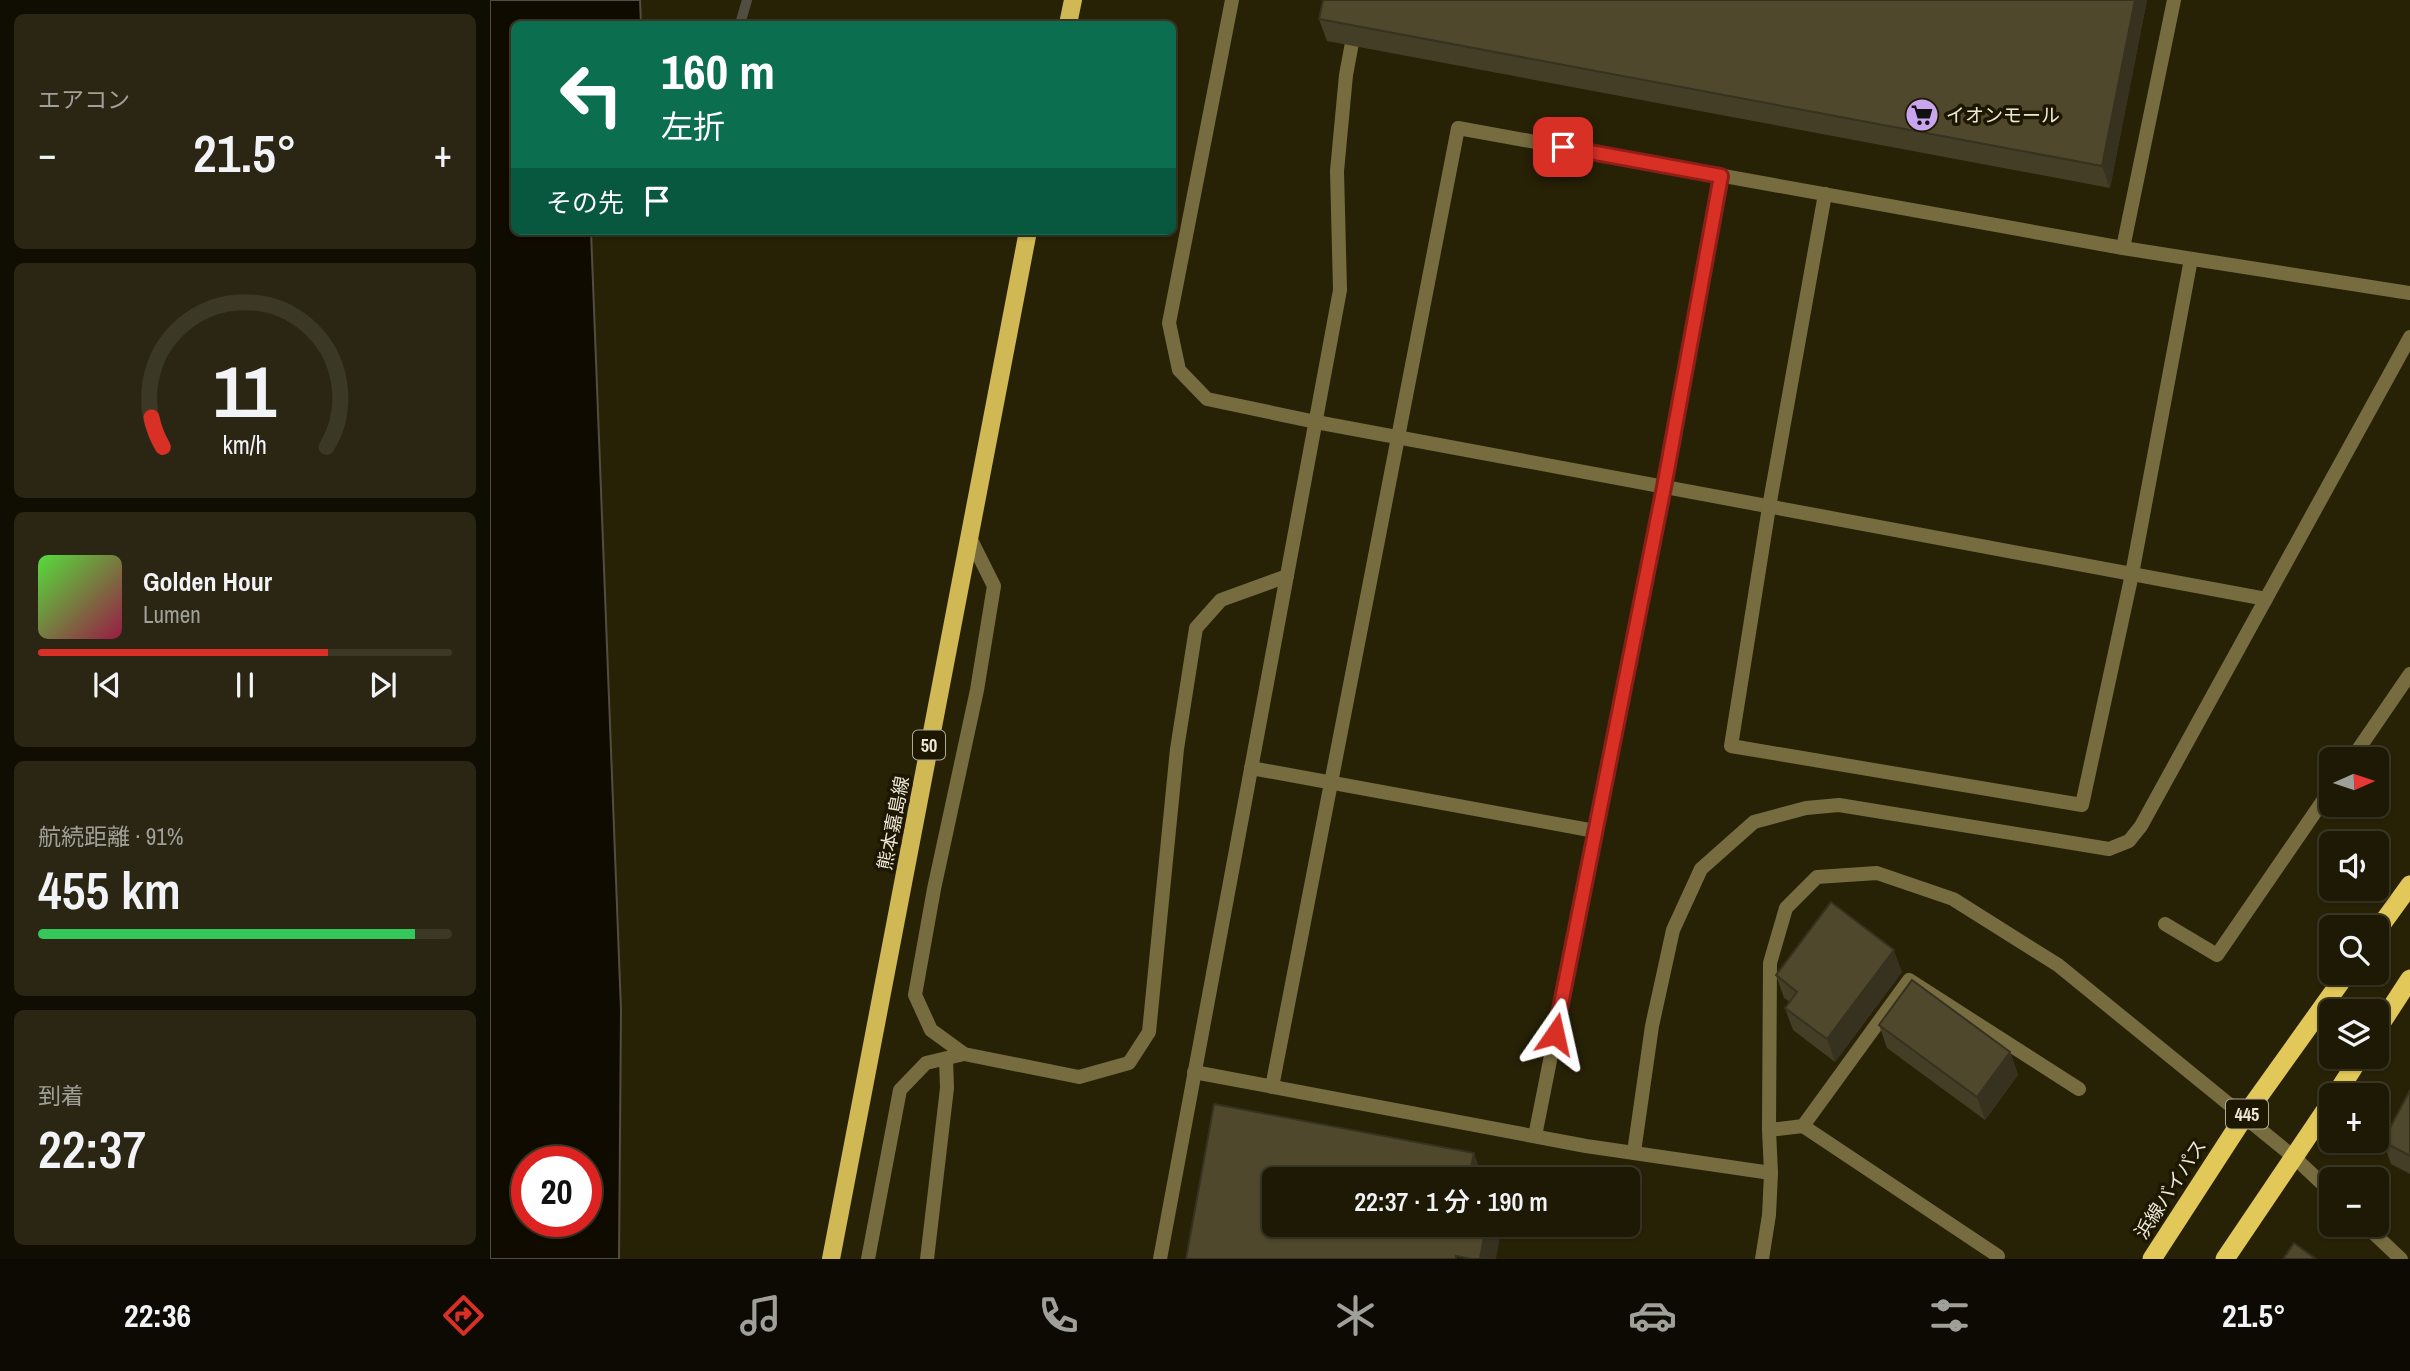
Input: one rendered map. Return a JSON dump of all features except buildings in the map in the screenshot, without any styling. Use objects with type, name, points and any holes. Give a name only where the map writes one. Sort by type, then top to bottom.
[{"type":"highway","points":[[2389,915],[2410,886]]},
{"type":"highway","points":[[2389,1011],[2410,979]]},
{"type":"highway","name":"浜線バイパス","points":[[2152,1259],[2244,1117],[2338,985]]},
{"type":"highway","points":[[2225,1259],[2319,1121]]},
{"type":"main road","points":[[1069,21],[1073,0]]},
{"type":"main road","name":"熊本嘉島線","points":[[831,1259],[1027,235]]},
{"type":"street","points":[[1232,0],[1169,323],[1179,370],[1208,399],[1316,422],[2266,599]]},
{"type":"street","points":[[1160,1259],[1340,290],[1337,171],[1346,75],[1360,0]]},
{"type":"street","points":[[2123,248],[2174,0]]},
{"type":"street","points":[[1272,1087],[1458,128],[2123,248],[2410,293]]},
{"type":"street","points":[[1535,1136],[1664,487],[1721,176]]},
{"type":"street","points":[[1825,194],[1769,507],[1731,746],[2082,805],[2132,574],[2191,259]]},
{"type":"street","points":[[1634,1152],[1652,1026],[1674,930],[1701,869],[1754,822],[1806,808],[1839,806],[2109,849],[2130,841],[2141,826],[2410,337]]},
{"type":"street","points":[[969,536],[994,586],[977,690],[934,889],[915,995],[931,1030],[964,1054],[1079,1077],[1129,1063],[1149,1032],[1177,749],[1196,628],[1221,600],[1287,576]]},
{"type":"street","points":[[2360,747],[2410,674]]},
{"type":"street","points":[[1251,768],[1595,831]]},
{"type":"street","points":[[2165,924],[2217,955],[2319,806]]},
{"type":"street","points":[[1762,1259],[1769,1215],[1771,1173],[1770,963],[1786,908],[1817,877],[1877,873],[1953,899],[2058,965],[2295,1158],[2319,1181]]},
{"type":"street","points":[[1803,1126],[1909,980],[2079,1089]]},
{"type":"street","points":[[867,1259],[900,1090],[926,1063],[964,1054]]},
{"type":"street","points":[[927,1259],[947,1088],[946,1059]]},
{"type":"street","points":[[1194,1072],[1535,1136],[1771,1173]]},
{"type":"street","points":[[1769,1130],[1803,1126],[1998,1256]]},
{"type":"street","points":[[2378,1237],[2401,1259]]},
{"type":"shaded area","points":[[490,0],[640,0],[641,21],[511,21],[511,235],[591,235],[621,1010],[619,1259],[490,1259]]},
{"type":"waterway","points":[[741,21],[747,0]]},
{"type":"place","name":"イオンモール","points":[[1922,115]]},
{"type":"route","points":[[1555,1034],[1664,487],[1721,176],[1563,147]]}]
